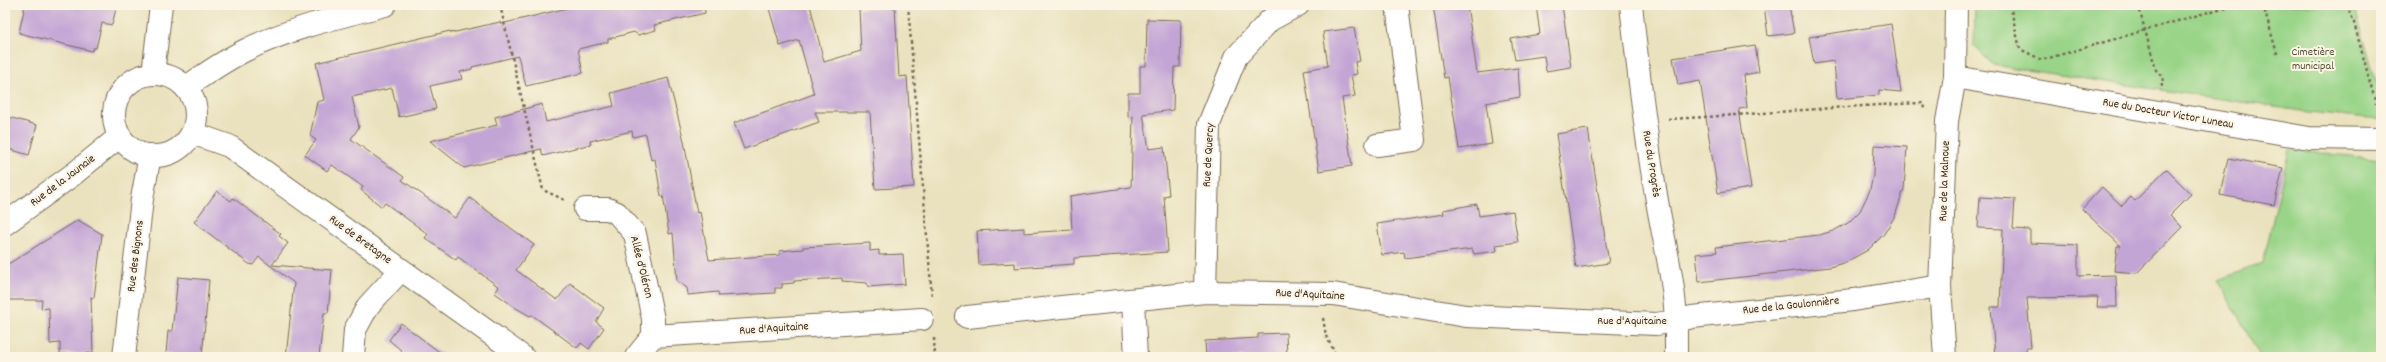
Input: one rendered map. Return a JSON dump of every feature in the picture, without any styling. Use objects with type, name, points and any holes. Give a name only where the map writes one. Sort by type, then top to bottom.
[{"type":"street","points":[[154,74],[161,5]]},
{"type":"street","points":[[186,87],[238,54],[269,40],[385,5]]},
{"type":"street","name":"Rue de Quercy","points":[[1205,292],[1209,124],[1236,57],[1270,20],[1298,5]]},
{"type":"street","points":[[1377,145],[1414,140],[1397,5]]},
{"type":"street","name":"Rue du Progrès","points":[[1631,5],[1644,120],[1656,196],[1675,288],[1676,321]]},
{"type":"street","name":"Rue de la Malnoue","points":[[1945,357],[1940,286],[1947,121],[1955,77],[1956,5]]},
{"type":"street","points":[[154,74],[171,77],[186,87],[191,95],[196,114],[192,133],[186,142],[174,151],[160,156],[150,155],[129,147],[120,136],[115,123],[114,112],[118,97],[128,84],[136,78],[154,74]]},
{"type":"street","name":"Rue du Docteur Victor Luneau","points":[[1955,77],[2309,138],[2381,139]]},
{"type":"street","name":"Rue de Bretagne","points":[[192,133],[229,146],[523,357]]},
{"type":"street","name":"Rue de la Jaunaie","points":[[5,224],[75,174],[120,136]]},
{"type":"street","name":"Rue des Bignons","points":[[124,357],[142,199],[150,155]]},
{"type":"street","name":"Allée d'Oléron","points":[[585,209],[608,209],[617,214],[635,234],[653,319],[653,336]]},
{"type":"street","points":[[353,357],[355,330],[368,306],[401,270]]},
{"type":"street","name":"Rue de la Goulonnière","points":[[1676,321],[1711,314],[1853,300],[1940,286]]},
{"type":"street","name":"Rue d'Aquitaine","points":[[968,317],[1133,301],[1205,292],[1333,294],[1466,316],[1656,324],[1676,321]]},
{"type":"street","points":[[1133,301],[1136,357]]},
{"type":"street","name":"Rue d'Aquitaine","points":[[653,336],[929,319]]},
{"type":"street","points":[[1676,321],[1676,357]]},
{"type":"street","points":[[636,357],[653,336]]},
{"type":"path","points":[[500,5],[544,190],[585,209]]},
{"type":"path","points":[[908,5],[929,319],[935,357]]},
{"type":"path","points":[[2010,5],[2020,49],[2042,60],[2233,5]]},
{"type":"path","points":[[2138,5],[2156,70],[2163,78],[2157,112]]},
{"type":"path","points":[[2263,5],[2278,57]]},
{"type":"path","points":[[2347,5],[2354,23],[2376,104]]},
{"type":"path","points":[[1644,120],[1923,103],[1925,120],[1947,121]]},
{"type":"path","points":[[1319,294],[1326,336],[1337,357]]},
{"type":"green space","name":"Cimetière municipal","points":[[1975,5],[2354,5],[2381,99],[2381,119],[2308,112],[1993,65],[1974,46]]},
{"type":"green space","points":[[2289,150],[2381,159],[2381,357],[2260,357],[2218,280],[2263,263]]},
{"type":"building","points":[[25,5],[117,5],[112,25],[102,23],[96,48],[93,48],[92,51],[19,33]]},
{"type":"building","points":[[580,5],[704,5],[705,13],[654,25],[656,30],[638,35],[634,32],[608,39],[608,42],[578,49],[583,73],[526,86],[518,56],[472,67],[472,69],[460,72],[462,79],[430,86],[436,109],[399,117],[392,88],[352,97],[359,127],[351,139],[404,177],[402,180],[455,218],[470,198],[534,245],[516,270],[557,300],[570,283],[604,308],[596,322],[604,328],[589,349],[581,343],[577,348],[532,315],[530,316],[516,308],[495,293],[499,287],[458,257],[456,260],[425,238],[428,234],[385,203],[382,207],[361,190],[363,187],[332,165],[327,171],[305,155],[316,140],[310,136],[317,102],[324,100],[316,63],[450,31],[451,33],[500,22],[501,24]]},
{"type":"building","points":[[768,5],[810,5],[824,62],[861,51],[859,9],[895,7],[899,77],[907,76],[914,187],[875,189],[870,112],[815,112],[819,122],[744,149],[734,123],[814,94],[799,40],[780,46]]},
{"type":"building","points":[[1433,5],[1467,5],[1477,73],[1518,68],[1520,97],[1486,103],[1492,144],[1459,149],[1448,77],[1444,78]]},
{"type":"building","points":[[1536,5],[1562,5],[1571,67],[1546,71],[1544,56],[1515,60],[1511,39],[1540,34]]},
{"type":"building","points":[[1764,5],[1789,5],[1794,33],[1768,36]]},
{"type":"building","points":[[1147,19],[1181,20],[1180,67],[1174,67],[1173,110],[1143,114],[1149,149],[1164,147],[1169,195],[1164,196],[1168,252],[1074,258],[1074,264],[1015,268],[1015,263],[979,265],[977,231],[1024,228],[1024,233],[1072,230],[1070,196],[1131,187],[1133,116],[1128,117],[1128,93],[1140,93],[1140,66],[1146,66]]},
{"type":"building","points":[[1891,24],[1901,92],[1879,90],[1879,95],[1837,99],[1834,61],[1814,64],[1809,37]]},
{"type":"building","points":[[1354,28],[1360,61],[1355,62],[1357,74],[1351,75],[1355,96],[1342,98],[1352,166],[1319,171],[1304,70],[1328,66],[1323,32]]},
{"type":"building","points":[[1755,45],[1759,72],[1744,75],[1747,108],[1739,109],[1751,188],[1718,193],[1700,81],[1678,85],[1673,58]]},
{"type":"building","points":[[668,78],[684,141],[697,213],[700,212],[709,260],[780,255],[779,251],[803,249],[803,247],[870,243],[870,251],[879,250],[879,255],[903,254],[905,284],[868,287],[867,283],[842,281],[842,278],[794,281],[794,283],[782,284],[782,288],[775,288],[775,293],[719,296],[718,292],[688,295],[687,288],[677,281],[673,233],[669,234],[663,195],[661,196],[655,159],[651,160],[646,134],[633,137],[632,131],[590,141],[591,144],[543,156],[541,149],[464,168],[430,141],[497,125],[495,117],[542,104],[546,122],[614,106],[611,93]]},
{"type":"building","points":[[5,116],[37,125],[29,155],[5,148]]},
{"type":"building","points":[[1588,129],[1609,263],[1576,268],[1556,134]]},
{"type":"building","points":[[1874,145],[1907,147],[1904,189],[1895,216],[1884,234],[1868,250],[1846,262],[1830,267],[1699,282],[1696,254],[1717,252],[1716,247],[1819,235],[1833,231],[1848,223],[1860,211],[1870,190],[1873,175]]},
{"type":"building","points":[[2228,158],[2283,168],[2274,205],[2220,195]]},
{"type":"building","points":[[2166,169],[2191,194],[2170,215],[2182,227],[2137,273],[2114,271],[2117,246],[2121,246],[2082,209],[2102,187],[2122,206],[2131,197],[2135,201]]},
{"type":"building","points":[[217,191],[231,201],[233,198],[281,234],[279,236],[288,243],[272,265],[332,270],[328,313],[324,313],[319,357],[286,357],[294,283],[259,257],[253,265],[249,264],[194,222]]},
{"type":"building","points":[[1980,197],[2015,199],[2013,229],[2030,230],[2030,243],[2078,245],[2078,276],[2116,275],[2117,307],[2097,307],[2098,297],[2027,298],[2031,348],[2026,348],[2027,357],[1995,357],[1991,307],[2000,307],[2003,229],[1978,228]]},
{"type":"building","points":[[1477,204],[1479,216],[1513,211],[1518,242],[1496,245],[1497,251],[1474,254],[1472,249],[1405,258],[1404,252],[1382,255],[1377,224],[1444,214],[1443,210]]},
{"type":"building","points":[[78,220],[102,234],[94,298],[91,297],[93,353],[60,354],[60,343],[50,344],[49,308],[41,309],[42,300],[5,300],[5,266]]},
{"type":"building","points":[[178,277],[209,280],[202,357],[172,357],[172,354],[166,354],[168,331],[172,331]]},
{"type":"building","points":[[401,323],[446,357],[409,357],[389,340]]},
{"type":"building","points":[[1286,333],[1287,357],[1206,357],[1205,341],[1258,338],[1258,334]]}]
